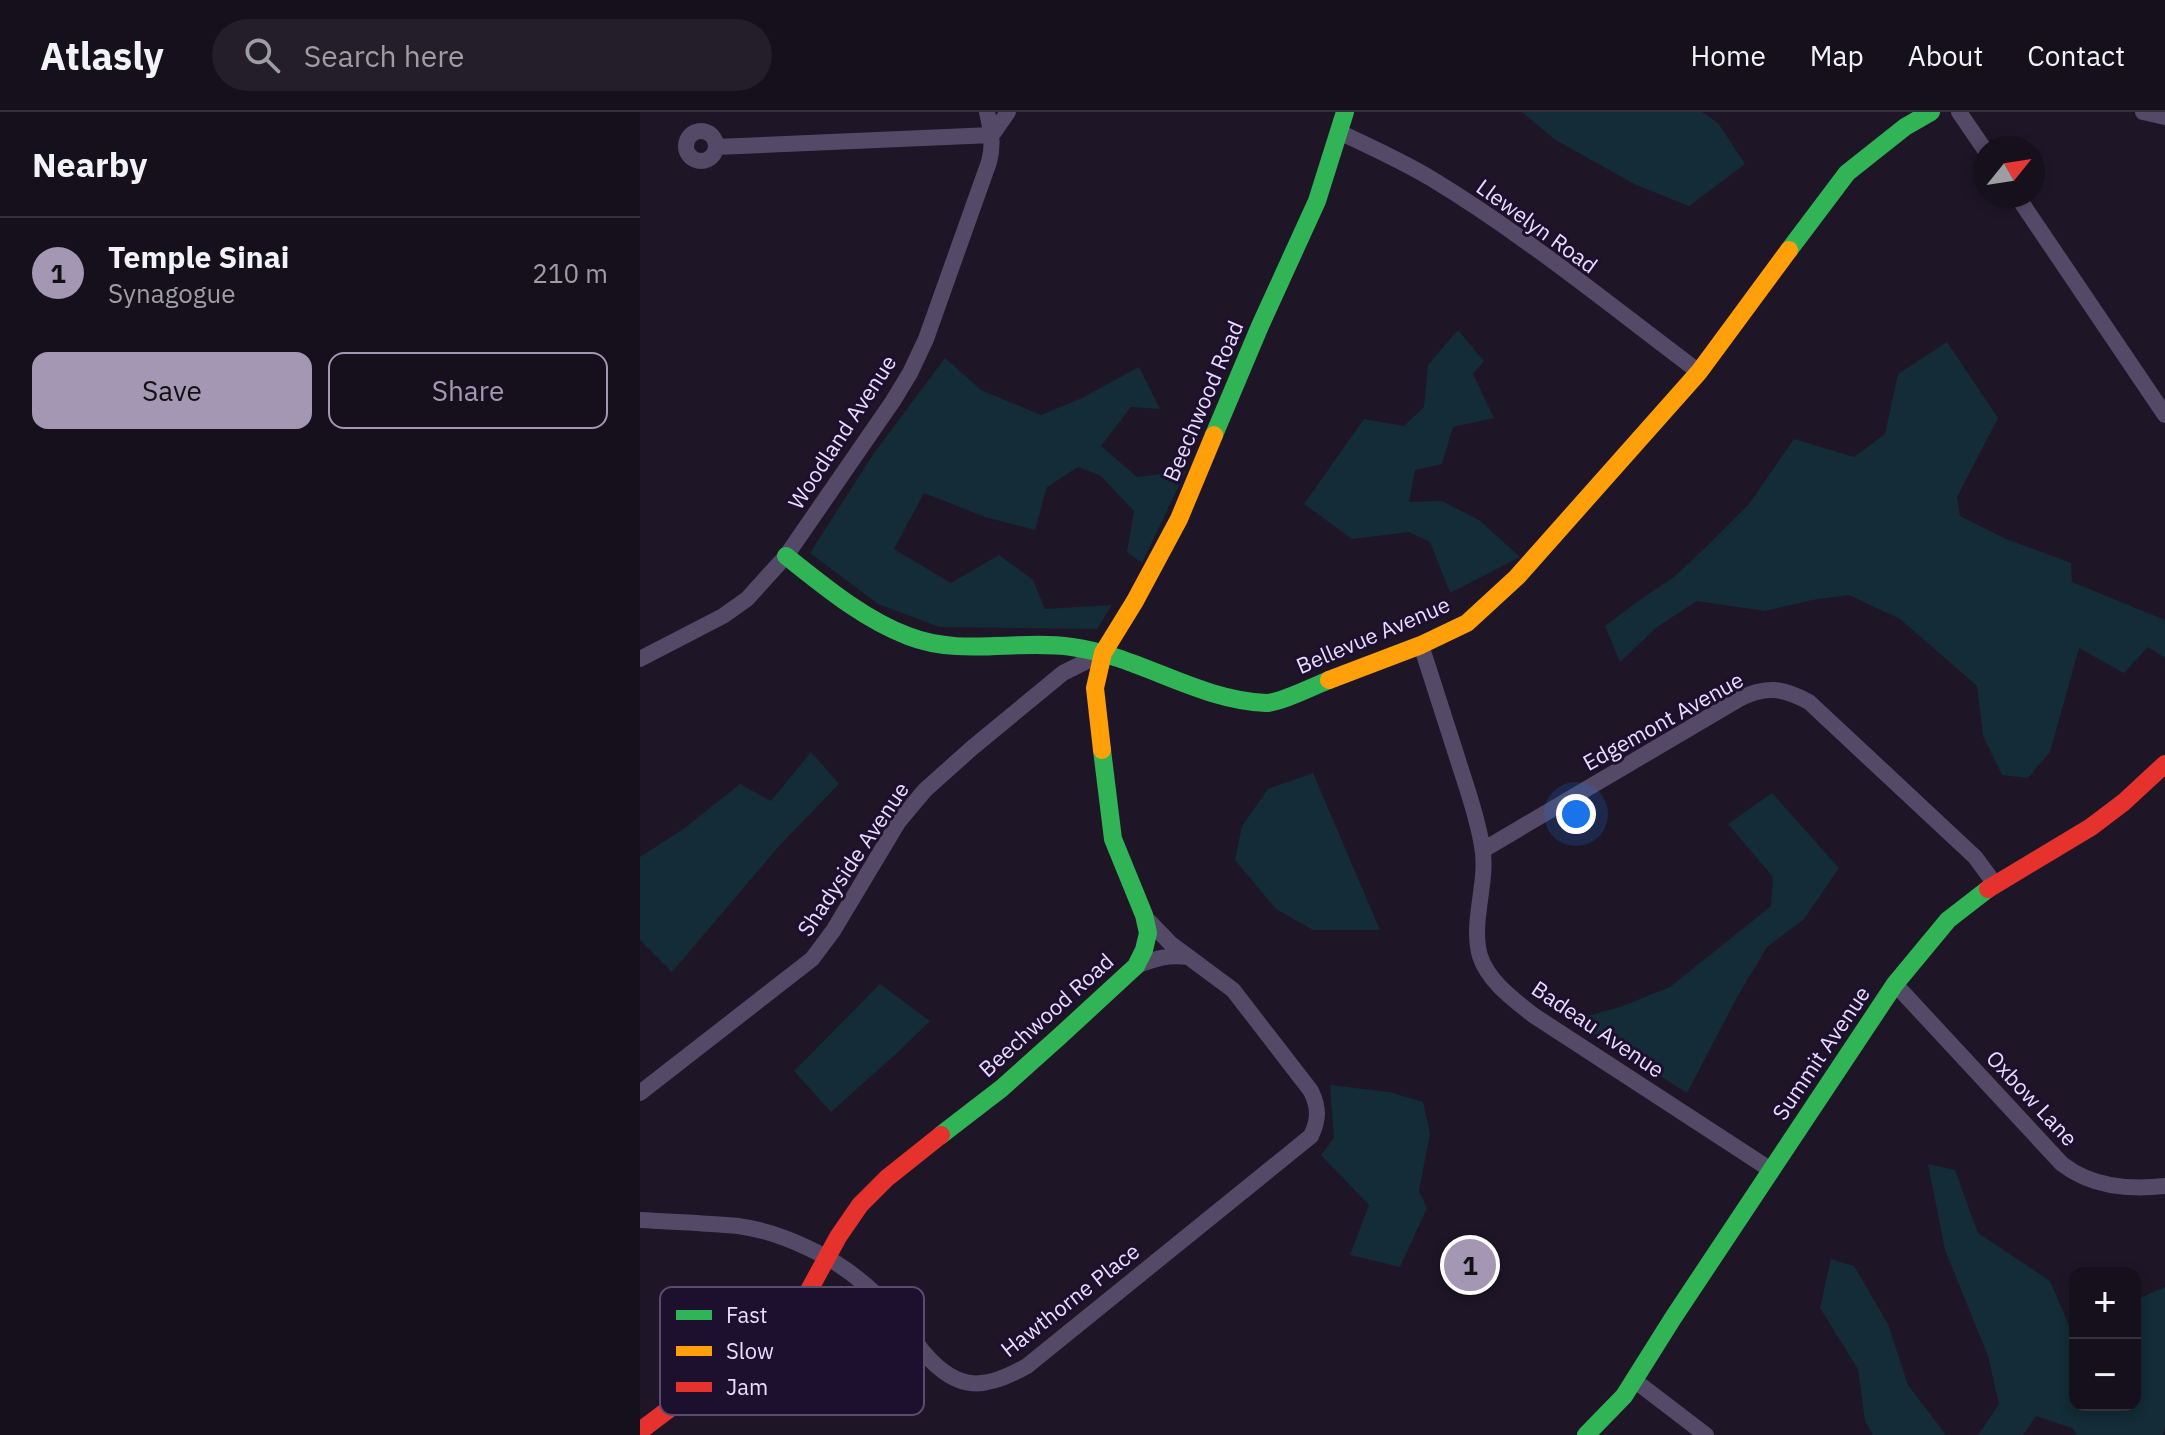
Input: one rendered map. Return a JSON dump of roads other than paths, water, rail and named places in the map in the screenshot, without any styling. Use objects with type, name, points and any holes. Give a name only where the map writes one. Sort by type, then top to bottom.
[{"type":"street","name":"Woodland Avenue","points":[[640,659],[723,616],[747,599],[786,556],[893,401],[926,339],[989,162],[992,135],[987,112]]},
{"type":"street","points":[[716,147],[992,135],[1008,112]]},
{"type":"street","name":"Beechwood Road","points":[[811,1287],[859,1206],[879,1186],[1048,1048],[1136,966],[1144,950],[1148,933],[1144,915],[1113,839],[1108,811],[1095,688],[1103,653],[1179,519],[1260,326],[1317,201],[1345,112]]},
{"type":"street","name":"Bellevue Avenue","points":[[786,556],[881,625],[913,640],[944,647],[1047,645],[1103,653],[1245,702],[1270,703],[1421,645],[1467,623],[1517,577],[1699,372],[1847,173],[1905,127],[1931,112]]},
{"type":"street","points":[[1959,112],[1975,136]]},
{"type":"street","points":[[2143,112],[2165,117]]},
{"type":"street","name":"Llewelyn Road","points":[[1339,132],[1394,158],[1479,209],[1542,252],[1699,372]]},
{"type":"street","points":[[2025,208],[2165,415]]},
{"type":"street","name":"Badeau Avenue","points":[[1421,645],[1473,806],[1483,850],[1477,937],[1484,965],[1495,981],[1533,1015],[1771,1170]]},
{"type":"street","name":"Shadyside Avenue","points":[[640,1093],[812,959],[833,931],[899,821],[925,790],[1063,673],[1103,653]]},
{"type":"street","name":"Edgemont Avenue","points":[[1483,850],[1739,699],[1763,690],[1779,690],[1809,702],[1975,857],[1995,884]]},
{"type":"street","name":"Summit Avenue","points":[[1586,1435],[1616,1406],[1895,984],[1941,928],[1995,884],[2080,835],[2125,802],[2165,764]]},
{"type":"street","name":"Hawthorne Place","points":[[924,1353],[949,1378],[966,1383],[1004,1379],[1027,1366],[1311,1136],[1318,1123],[1318,1106],[1311,1091],[1233,990],[1171,944],[1144,915]]},
{"type":"street","points":[[1136,966],[1164,956],[1188,957]]},
{"type":"street","name":"Oxbow Lane","points":[[1895,984],[2062,1164],[2092,1181],[2123,1187],[2165,1186]]},
{"type":"street","name":"Hawthorne Place","points":[[640,1220],[741,1226],[776,1235],[810,1248],[841,1265],[867,1287]]},
{"type":"street","points":[[1634,1380],[1706,1435]]},
{"type":"street","name":"Beechwood Road","points":[[640,1431],[661,1415]]},
{"type":"place","name":"Temple Sinai","points":[[1470,1265]]}]
